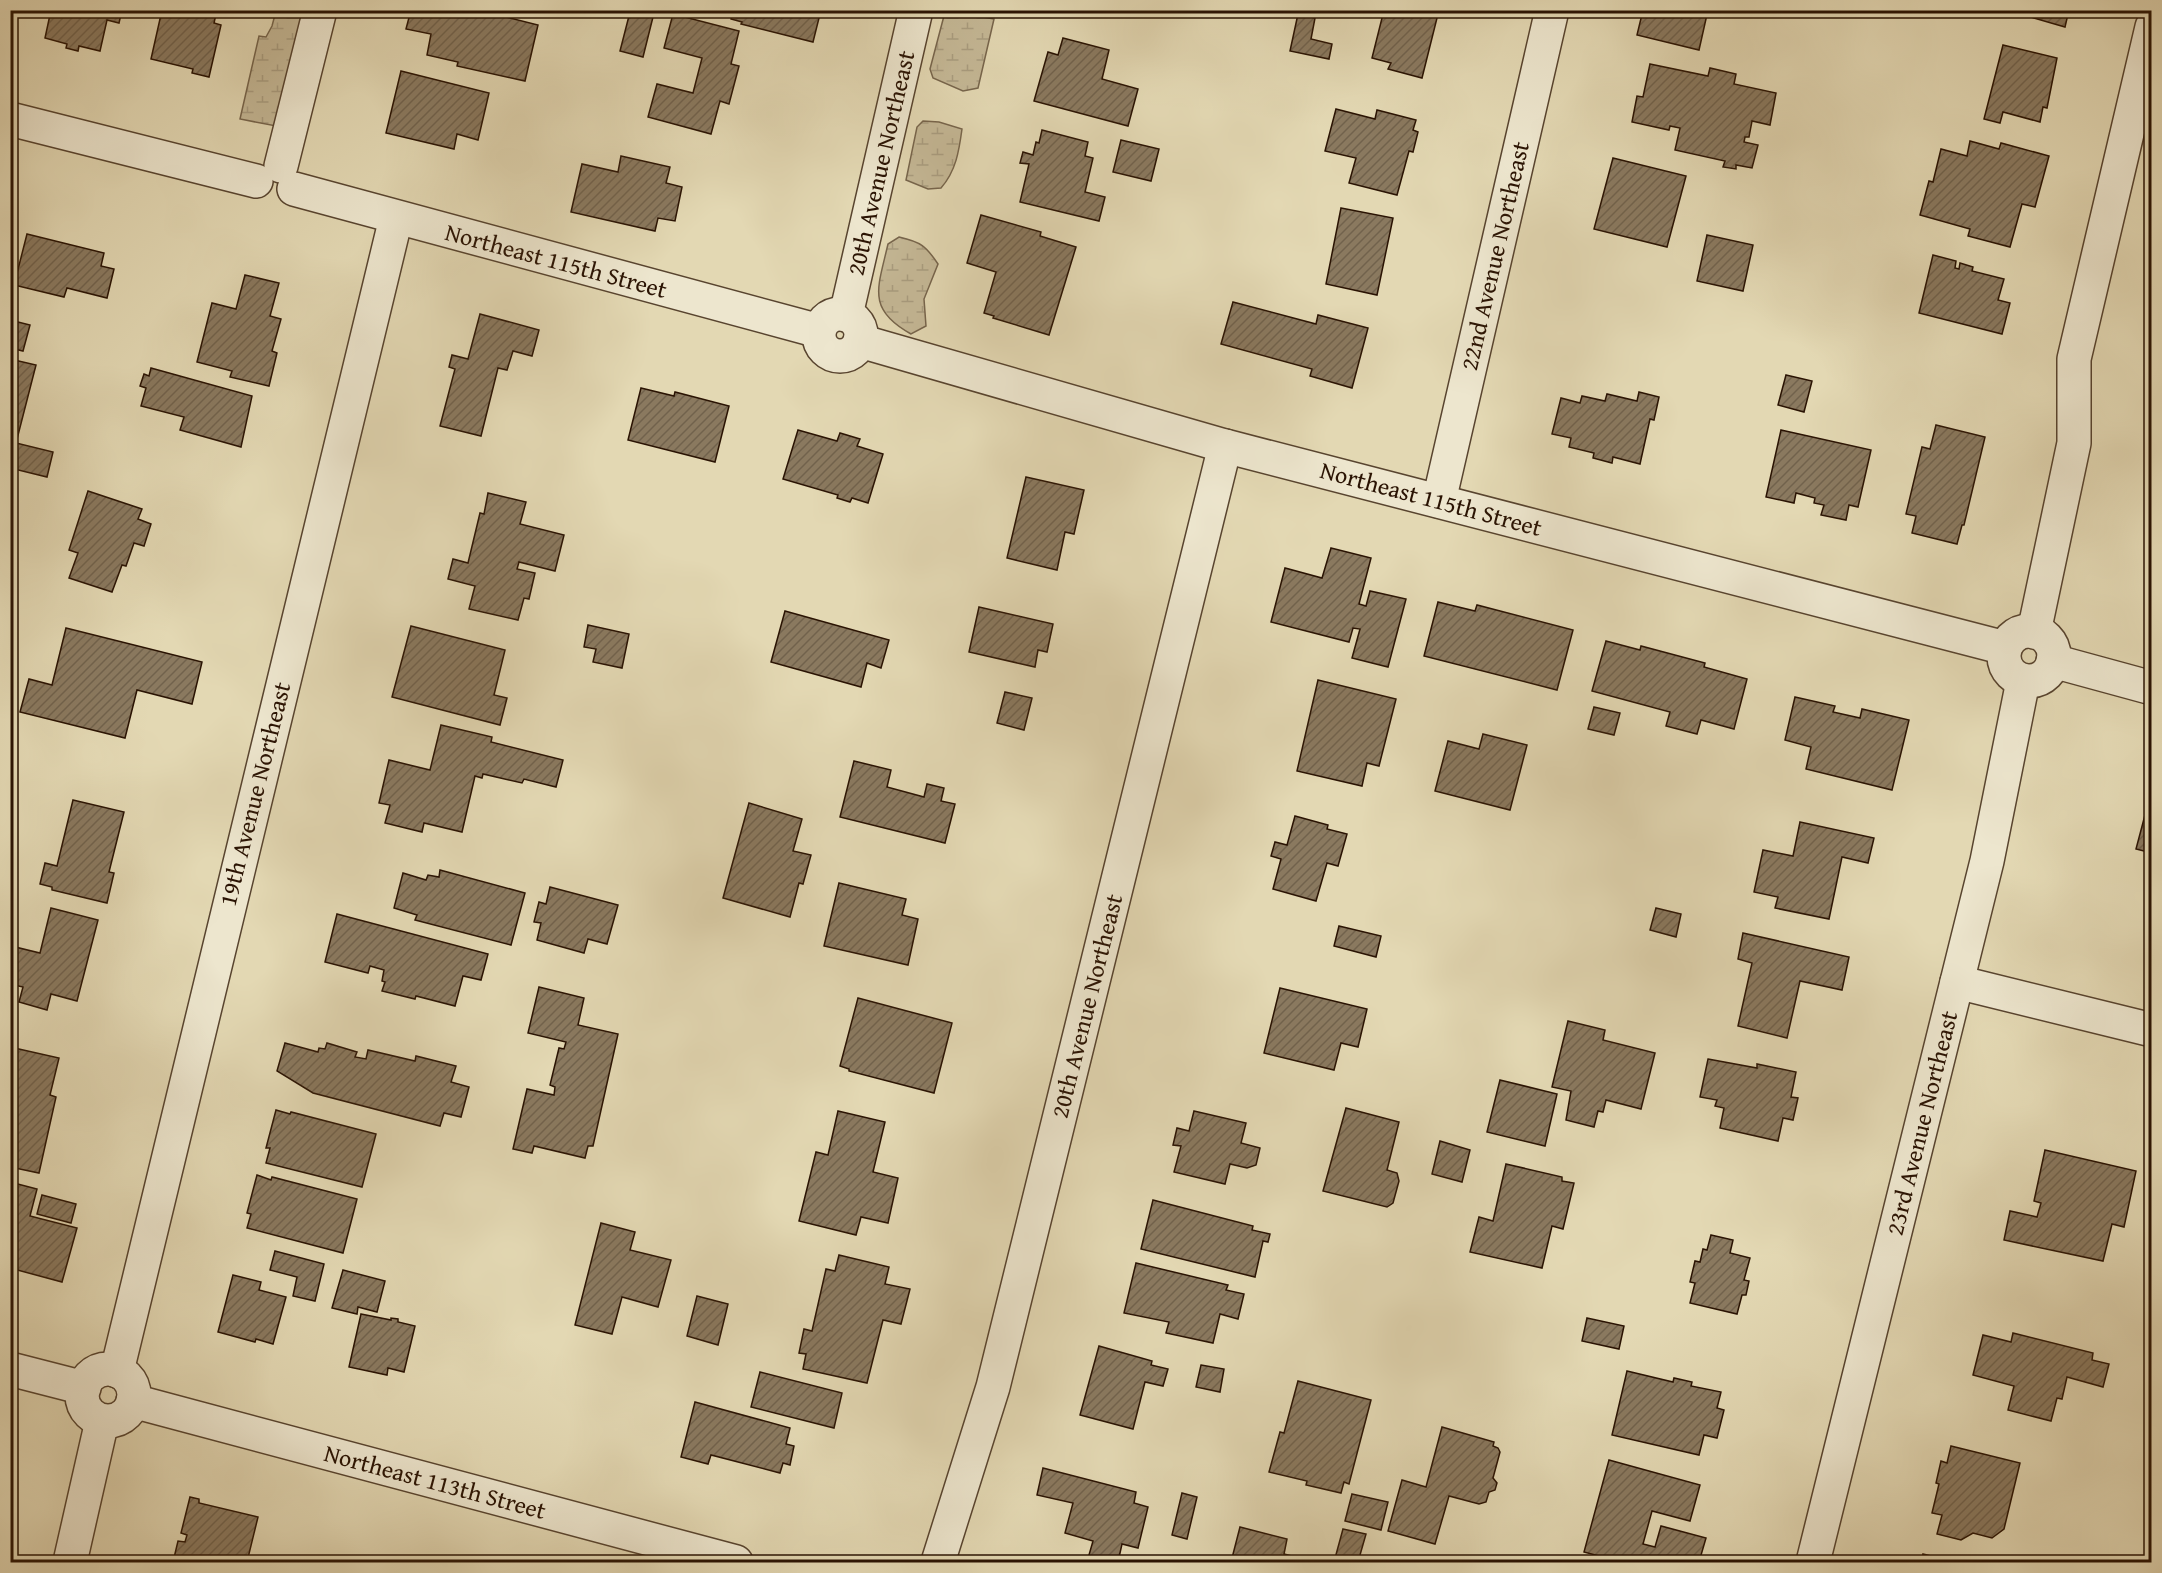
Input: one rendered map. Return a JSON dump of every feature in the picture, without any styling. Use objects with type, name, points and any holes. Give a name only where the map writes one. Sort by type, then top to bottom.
[{"type":"street","points":[[277,179],[320,10]]},
{"type":"street","name":"20th Avenue Northeast","points":[[841,329],[916,10]]},
{"type":"street","name":"22nd Avenue Northeast","points":[[1439,501],[1552,10]]},
{"type":"street","points":[[2034,632],[2074,442],[2074,359],[2151,27]]},
{"type":"street","name":"Northeast 115th Street","points":[[10,119],[277,179],[396,218],[841,329],[1225,446],[2005,648]]},
{"type":"street","name":"19th Avenue Northeast","points":[[117,1371],[396,218]]},
{"type":"street","name":"20th Avenue Northeast","points":[[938,1563],[993,1387],[1225,446]]},
{"type":"street","points":[[2034,632],[2042,634],[2049,641],[2053,649],[2053,661],[2048,674],[2041,679],[2033,682],[2023,681],[2011,675],[2006,668],[2003,660],[2005,648],[2017,633],[2034,632]]},
{"type":"street","points":[[2053,661],[2151,688]]},
{"type":"street","name":"23rd Avenue Northeast","points":[[1813,1563],[1987,861],[2023,681]]},
{"type":"street","points":[[1957,982],[2151,1030]]},
{"type":"street","points":[[10,1369],[84,1388]]},
{"type":"street","points":[[117,1371],[128,1379],[133,1387],[134,1401],[129,1411],[122,1417],[114,1421],[102,1420],[91,1415],[86,1408],[82,1400],[84,1388],[96,1372],[117,1371]]},
{"type":"street","name":"Northeast 113th Street","points":[[134,1401],[736,1563]]},
{"type":"street","points":[[70,1563],[102,1420]]},
{"type":"green space","points":[[276,11],[307,11],[276,126],[240,119],[259,36],[266,37]]},
{"type":"green space","points":[[945,12],[994,19],[978,88],[963,91],[933,78],[930,69]]},
{"type":"green space","points":[[923,121],[939,122],[962,129],[953,168],[941,188],[928,189],[906,180],[917,127]]},
{"type":"green space","points":[[899,237],[922,246],[938,264],[924,299],[926,326],[911,334],[887,316],[881,306],[879,296],[881,273],[888,244]]},
{"type":"building","points":[[51,10],[122,10],[119,23],[107,20],[100,51],[79,46],[78,51],[66,48],[67,44],[45,38]]},
{"type":"building","points":[[162,10],[217,10],[214,23],[221,25],[209,77],[192,73],[193,69],[151,59]]},
{"type":"building","points":[[411,10],[507,10],[506,17],[538,25],[525,81],[457,66],[458,62],[427,55],[431,34],[406,29]]},
{"type":"building","points":[[733,10],[821,10],[813,42],[741,24],[742,22],[731,19]]},
{"type":"building","points":[[1384,10],[1439,10],[1422,78],[1388,69],[1391,63],[1372,58]]},
{"type":"building","points":[[1643,10],[1708,10],[1699,50],[1637,35]]},
{"type":"building","points":[[2006,10],[2069,10],[2065,27]]},
{"type":"building","points":[[630,12],[653,17],[643,57],[620,51]]},
{"type":"building","points":[[673,14],[739,31],[731,64],[739,66],[729,104],[720,101],[711,134],[648,117],[657,84],[693,93],[702,58],[664,48]]},
{"type":"building","points":[[1298,14],[1315,18],[1311,39],[1332,44],[1329,59],[1290,51]]},
{"type":"building","points":[[1063,38],[1109,50],[1102,79],[1138,89],[1128,126],[1034,101],[1048,52],[1058,55]]},
{"type":"building","points":[[2003,45],[2057,58],[2047,108],[2043,107],[2040,122],[2003,112],[2000,123],[1984,119]]},
{"type":"building","points":[[1650,64],[1708,76],[1710,68],[1736,74],[1734,84],[1776,93],[1770,125],[1752,121],[1749,137],[1745,137],[1744,142],[1758,145],[1752,168],[1736,165],[1736,169],[1723,167],[1725,161],[1675,150],[1680,128],[1670,126],[1669,130],[1632,122],[1637,96],[1643,97]]},
{"type":"building","points":[[401,71],[489,93],[478,140],[457,134],[454,149],[386,133]]},
{"type":"building","points":[[1336,109],[1375,119],[1377,110],[1416,120],[1413,130],[1418,132],[1413,152],[1409,151],[1397,195],[1349,183],[1356,158],[1325,151]]},
{"type":"building","points":[[1042,130],[1088,142],[1085,156],[1093,158],[1085,192],[1105,197],[1099,221],[1020,202],[1029,164],[1020,163],[1023,152],[1033,155]]},
{"type":"building","points":[[1121,140],[1159,149],[1151,181],[1113,172]]},
{"type":"building","points":[[1970,141],[1999,149],[2001,143],[2049,156],[2035,207],[2022,204],[2010,247],[1968,236],[1970,229],[1920,215],[1929,181],[1933,182],[1941,149],[1967,156]]},
{"type":"building","points":[[621,156],[670,167],[666,183],[682,187],[675,221],[658,218],[655,231],[571,212],[582,164],[618,172]]},
{"type":"building","points":[[1613,158],[1686,176],[1667,247],[1594,229]]},
{"type":"building","points":[[1341,208],[1393,218],[1377,295],[1326,284]]},
{"type":"building","points":[[981,215],[1041,232],[1040,236],[1076,247],[1049,335],[993,318],[994,316],[984,313],[996,272],[967,263]]},
{"type":"building","points":[[27,234],[104,253],[101,266],[114,269],[107,298],[67,288],[64,297],[14,285]]},
{"type":"building","points":[[1707,235],[1753,245],[1743,291],[1697,281]]},
{"type":"building","points":[[1933,255],[1956,261],[1955,268],[1959,269],[1960,263],[1973,267],[1972,271],[2004,279],[1998,300],[2010,303],[2002,334],[1919,313]]},
{"type":"building","points":[[245,275],[279,283],[270,316],[281,319],[272,351],[277,353],[269,386],[230,377],[232,371],[197,362],[212,303],[236,309]]},
{"type":"building","points":[[1233,302],[1316,324],[1318,315],[1368,328],[1352,388],[1310,376],[1312,369],[1221,344]]},
{"type":"building","points":[[480,314],[539,330],[532,356],[513,351],[507,370],[498,368],[481,436],[440,426],[455,369],[449,367],[452,355],[468,359]]},
{"type":"building","points":[[10,320],[30,325],[23,351],[10,348]]},
{"type":"building","points":[[10,359],[36,365],[16,443],[53,452],[47,477],[10,468]]},
{"type":"building","points":[[151,368],[252,396],[241,447],[180,430],[184,417],[141,406],[146,388],[140,386],[144,374],[149,376]]},
{"type":"building","points":[[1786,375],[1812,381],[1804,412],[1778,405]]},
{"type":"building","points":[[641,388],[674,396],[675,392],[729,406],[715,462],[628,440]]},
{"type":"building","points":[[1639,392],[1659,397],[1654,420],[1650,419],[1640,464],[1613,457],[1612,463],[1593,458],[1594,453],[1569,447],[1571,438],[1552,434],[1561,398],[1580,403],[1582,396],[1605,401],[1607,394],[1637,401]]},
{"type":"building","points":[[1936,425],[1985,437],[1964,525],[1962,525],[1957,544],[1912,533],[1916,516],[1906,514],[1922,447],[1930,449]]},
{"type":"building","points":[[798,430],[837,441],[840,433],[860,439],[857,446],[883,454],[868,503],[852,498],[850,502],[837,498],[838,495],[783,479]]},
{"type":"building","points":[[1781,430],[1871,450],[1858,507],[1849,505],[1846,520],[1821,515],[1824,505],[1814,503],[1815,498],[1796,493],[1794,503],[1766,497]]},
{"type":"building","points":[[1026,477],[1084,490],[1074,534],[1065,532],[1057,570],[1007,558]]},
{"type":"building","points":[[88,491],[142,509],[138,519],[151,524],[144,546],[134,543],[126,566],[122,565],[112,592],[69,578],[78,553],[69,550]]},
{"type":"building","points":[[488,493],[526,502],[520,524],[564,535],[555,571],[519,562],[517,569],[535,573],[529,599],[524,598],[518,620],[469,609],[475,586],[448,579],[453,559],[468,563],[480,513],[484,514]]},
{"type":"building","points":[[10,542],[16,544],[10,564]]},
{"type":"building","points":[[1331,548],[1371,558],[1359,604],[1366,606],[1370,591],[1406,599],[1388,667],[1352,658],[1360,629],[1353,628],[1349,642],[1271,622],[1285,568],[1322,578]]},
{"type":"building","points":[[1438,602],[1475,611],[1477,605],[1573,630],[1557,690],[1424,656]]},
{"type":"building","points":[[979,607],[1053,624],[1047,652],[1038,650],[1035,667],[969,652]]},
{"type":"building","points":[[785,611],[889,640],[881,668],[867,663],[861,687],[771,662]]},
{"type":"building","points":[[588,625],[629,634],[622,668],[593,662],[596,649],[584,647]]},
{"type":"building","points":[[411,626],[505,650],[494,695],[507,698],[500,725],[392,697]]},
{"type":"building","points":[[66,628],[202,662],[192,704],[137,690],[125,738],[20,712],[29,679],[52,685]]},
{"type":"building","points":[[1606,641],[1640,650],[1641,646],[1705,663],[1704,667],[1747,679],[1734,729],[1701,720],[1697,734],[1666,726],[1670,712],[1592,691]]},
{"type":"building","points":[[1318,680],[1396,699],[1379,766],[1367,763],[1362,786],[1297,771]]},
{"type":"building","points":[[1005,692],[1032,698],[1024,730],[997,723]]},
{"type":"building","points":[[1795,697],[1835,706],[1833,712],[1860,718],[1862,709],[1909,720],[1892,790],[1806,769],[1811,747],[1785,740]]},
{"type":"building","points":[[1594,707],[1620,713],[1614,735],[1588,729]]},
{"type":"building","points":[[441,725],[492,737],[491,742],[563,760],[556,787],[524,779],[522,783],[483,774],[482,778],[475,776],[462,832],[424,823],[422,832],[385,823],[390,805],[379,803],[389,760],[430,770]]},
{"type":"building","points":[[1483,734],[1527,745],[1510,810],[1435,791],[1448,741],[1479,749]]},
{"type":"building","points":[[854,761],[891,770],[887,787],[924,797],[927,784],[944,788],[941,801],[955,804],[945,843],[840,817]]},
{"type":"building","points":[[2150,796],[2152,796],[2152,853],[2136,849]]},
{"type":"building","points":[[73,800],[124,812],[109,872],[114,873],[107,903],[52,890],[52,887],[40,884],[45,863],[57,866]]},
{"type":"building","points":[[749,803],[802,819],[793,851],[811,855],[803,884],[799,883],[790,917],[723,898]]},
{"type":"building","points":[[1295,816],[1328,825],[1327,829],[1347,834],[1338,866],[1327,863],[1316,901],[1273,889],[1281,859],[1271,856],[1275,842],[1287,845]]},
{"type":"building","points":[[1800,822],[1874,838],[1868,863],[1842,857],[1829,919],[1775,908],[1778,897],[1754,892],[1763,850],[1793,856]]},
{"type":"building","points":[[440,870],[525,893],[511,945],[415,920],[417,915],[394,908],[403,873],[426,880],[428,875],[439,877]]},
{"type":"building","points":[[839,883],[906,899],[902,915],[918,919],[908,965],[824,946]]},
{"type":"building","points":[[550,887],[618,905],[607,944],[588,939],[584,953],[537,940],[541,923],[534,922],[539,902],[546,904]]},
{"type":"building","points":[[51,908],[98,920],[77,1001],[51,994],[47,1010],[19,1002],[23,987],[10,984],[10,949],[11,946],[40,953]]},
{"type":"building","points":[[1656,908],[1681,914],[1676,937],[1650,930]]},
{"type":"building","points":[[337,914],[488,954],[481,980],[463,976],[455,1006],[416,996],[415,999],[382,991],[385,982],[382,981],[384,970],[370,966],[368,973],[325,962]]},
{"type":"building","points":[[1339,926],[1381,936],[1376,957],[1334,946]]},
{"type":"building","points":[[1743,933],[1849,957],[1842,990],[1800,981],[1787,1038],[1738,1026],[1752,963],[1738,959]]},
{"type":"building","points":[[539,987],[584,998],[578,1025],[618,1034],[593,1146],[588,1146],[585,1158],[534,1146],[532,1153],[513,1149],[527,1089],[554,1095],[555,1087],[550,1085],[559,1048],[564,1049],[566,1042],[528,1033]]},
{"type":"building","points":[[1280,988],[1367,1009],[1358,1047],[1341,1043],[1334,1070],[1264,1053]]},
{"type":"building","points":[[858,998],[952,1023],[934,1093],[849,1071],[840,1066]]},
{"type":"building","points":[[1568,1021],[1605,1030],[1603,1040],[1655,1053],[1641,1109],[1606,1100],[1603,1112],[1598,1111],[1594,1127],[1566,1120],[1571,1091],[1552,1087]]},
{"type":"building","points":[[285,1043],[318,1052],[319,1048],[325,1049],[327,1043],[357,1052],[355,1057],[366,1059],[368,1050],[415,1061],[416,1056],[456,1066],[451,1082],[469,1087],[461,1117],[444,1113],[440,1126],[313,1093],[277,1071]]},
{"type":"building","points":[[10,1047],[59,1058],[50,1095],[56,1097],[39,1173],[10,1167]]},
{"type":"building","points":[[1708,1059],[1757,1068],[1757,1064],[1796,1072],[1791,1097],[1798,1098],[1793,1120],[1783,1118],[1778,1141],[1720,1128],[1724,1108],[1715,1106],[1717,1100],[1700,1097]]},
{"type":"building","points":[[1500,1080],[1557,1094],[1545,1146],[1487,1132]]},
{"type":"building","points":[[1346,1108],[1399,1122],[1387,1170],[1397,1173],[1399,1181],[1393,1203],[1387,1207],[1323,1191]]},
{"type":"building","points":[[276,1110],[376,1134],[362,1187],[266,1163],[270,1148],[266,1148]]},
{"type":"building","points":[[838,1111],[885,1122],[873,1172],[898,1178],[888,1223],[861,1217],[856,1235],[799,1221],[816,1152],[828,1155]]},
{"type":"building","points":[[1194,1111],[1246,1123],[1241,1143],[1260,1148],[1256,1165],[1247,1168],[1230,1164],[1225,1184],[1174,1172],[1181,1146],[1173,1145],[1177,1128],[1189,1131]]},
{"type":"building","points":[[1440,1141],[1470,1150],[1462,1182],[1432,1174]]},
{"type":"building","points":[[2045,1150],[2136,1171],[2124,1227],[2112,1224],[2103,1261],[2004,1240],[2010,1211],[2037,1217],[2041,1203],[2034,1201]]},
{"type":"building","points":[[1506,1164],[1562,1177],[1562,1181],[1574,1183],[1563,1229],[1552,1226],[1542,1268],[1470,1252],[1479,1217],[1493,1221]]},
{"type":"building","points":[[257,1175],[357,1199],[343,1253],[247,1228],[251,1214],[247,1213]]},
{"type":"building","points":[[10,1182],[37,1189],[30,1216],[77,1228],[62,1282],[10,1268],[10,1214],[13,1215],[15,1209],[10,1208]]},
{"type":"building","points":[[42,1195],[76,1204],[71,1223],[37,1214]]},
{"type":"building","points":[[1153,1200],[1253,1226],[1252,1230],[1270,1234],[1268,1242],[1263,1241],[1255,1277],[1141,1249]]},
{"type":"building","points":[[601,1223],[635,1232],[630,1250],[671,1260],[658,1307],[622,1297],[612,1334],[575,1325]]},
{"type":"building","points":[[1711,1235],[1733,1240],[1730,1253],[1750,1258],[1744,1280],[1749,1281],[1746,1295],[1742,1295],[1737,1314],[1690,1303],[1695,1283],[1690,1282],[1695,1261],[1700,1262],[1703,1249],[1707,1250]]},
{"type":"building","points":[[275,1251],[324,1264],[315,1301],[293,1296],[297,1277],[270,1270]]},
{"type":"building","points":[[839,1255],[889,1267],[885,1284],[910,1289],[901,1324],[883,1320],[867,1383],[803,1369],[806,1354],[799,1353],[804,1329],[812,1331],[826,1269],[835,1271]]},
{"type":"building","points":[[1136,1263],[1228,1285],[1226,1290],[1244,1294],[1238,1319],[1220,1314],[1213,1343],[1166,1333],[1169,1322],[1124,1313]]},
{"type":"building","points":[[343,1270],[385,1281],[377,1312],[358,1307],[357,1314],[332,1308]]},
{"type":"building","points":[[233,1275],[261,1282],[259,1290],[286,1297],[273,1344],[256,1339],[255,1342],[218,1332]]},
{"type":"building","points":[[697,1296],[728,1304],[718,1345],[687,1336]]},
{"type":"building","points":[[361,1314],[391,1320],[391,1318],[398,1319],[398,1322],[415,1326],[404,1372],[388,1368],[387,1375],[349,1367]]},
{"type":"building","points":[[1587,1318],[1624,1326],[1619,1349],[1582,1341]]},
{"type":"building","points":[[2013,1333],[2093,1353],[2092,1360],[2109,1364],[2103,1387],[2067,1377],[2062,1399],[2057,1398],[2051,1421],[2008,1410],[2014,1386],[1973,1375],[1983,1335],[2011,1342]]},
{"type":"building","points":[[1099,1346],[1152,1361],[1151,1365],[1168,1369],[1163,1386],[1145,1382],[1133,1429],[1080,1415]]},
{"type":"building","points":[[1201,1365],[1224,1369],[1220,1392],[1196,1387]]},
{"type":"building","points":[[1627,1371],[1673,1382],[1674,1378],[1692,1382],[1691,1386],[1721,1392],[1717,1408],[1724,1410],[1717,1438],[1704,1435],[1699,1455],[1612,1435]]},
{"type":"building","points":[[760,1372],[842,1393],[834,1428],[751,1407]]},
{"type":"building","points":[[1298,1381],[1371,1400],[1349,1484],[1344,1482],[1341,1493],[1306,1485],[1307,1481],[1269,1472],[1280,1432],[1284,1433]]},
{"type":"building","points":[[695,1402],[790,1428],[786,1444],[794,1446],[790,1465],[783,1463],[780,1473],[711,1455],[708,1464],[681,1457]]},
{"type":"building","points":[[1442,1427],[1494,1442],[1493,1446],[1500,1452],[1493,1478],[1497,1483],[1495,1490],[1489,1492],[1486,1502],[1479,1504],[1449,1496],[1435,1544],[1388,1531],[1402,1480],[1426,1487]]},
{"type":"building","points":[[1951,1446],[2020,1463],[2004,1529],[1992,1538],[1973,1533],[1961,1540],[1937,1534],[1942,1515],[1932,1513],[1939,1484],[1936,1483],[1941,1461],[1947,1463]]},
{"type":"building","points":[[1609,1460],[1700,1485],[1690,1521],[1652,1511],[1643,1544],[1655,1547],[1661,1526],[1706,1538],[1699,1562],[1621,1562],[1584,1552]]},
{"type":"building","points":[[1043,1468],[1136,1492],[1134,1503],[1148,1507],[1138,1548],[1122,1544],[1118,1562],[1087,1562],[1093,1541],[1065,1533],[1073,1503],[1037,1495]]},
{"type":"building","points":[[1182,1493],[1197,1497],[1187,1539],[1172,1535]]},
{"type":"building","points":[[1352,1494],[1388,1502],[1381,1530],[1345,1521]]},
{"type":"building","points":[[190,1497],[199,1499],[199,1503],[258,1517],[247,1562],[173,1562],[178,1541],[185,1542],[187,1535],[181,1533]]},
{"type":"building","points":[[1240,1527],[1287,1539],[1284,1554],[1315,1562],[1231,1562]]},
{"type":"building","points":[[1343,1529],[1366,1534],[1358,1562],[1334,1562]]},
{"type":"building","points":[[1923,1554],[1955,1562],[1921,1562]]}]
